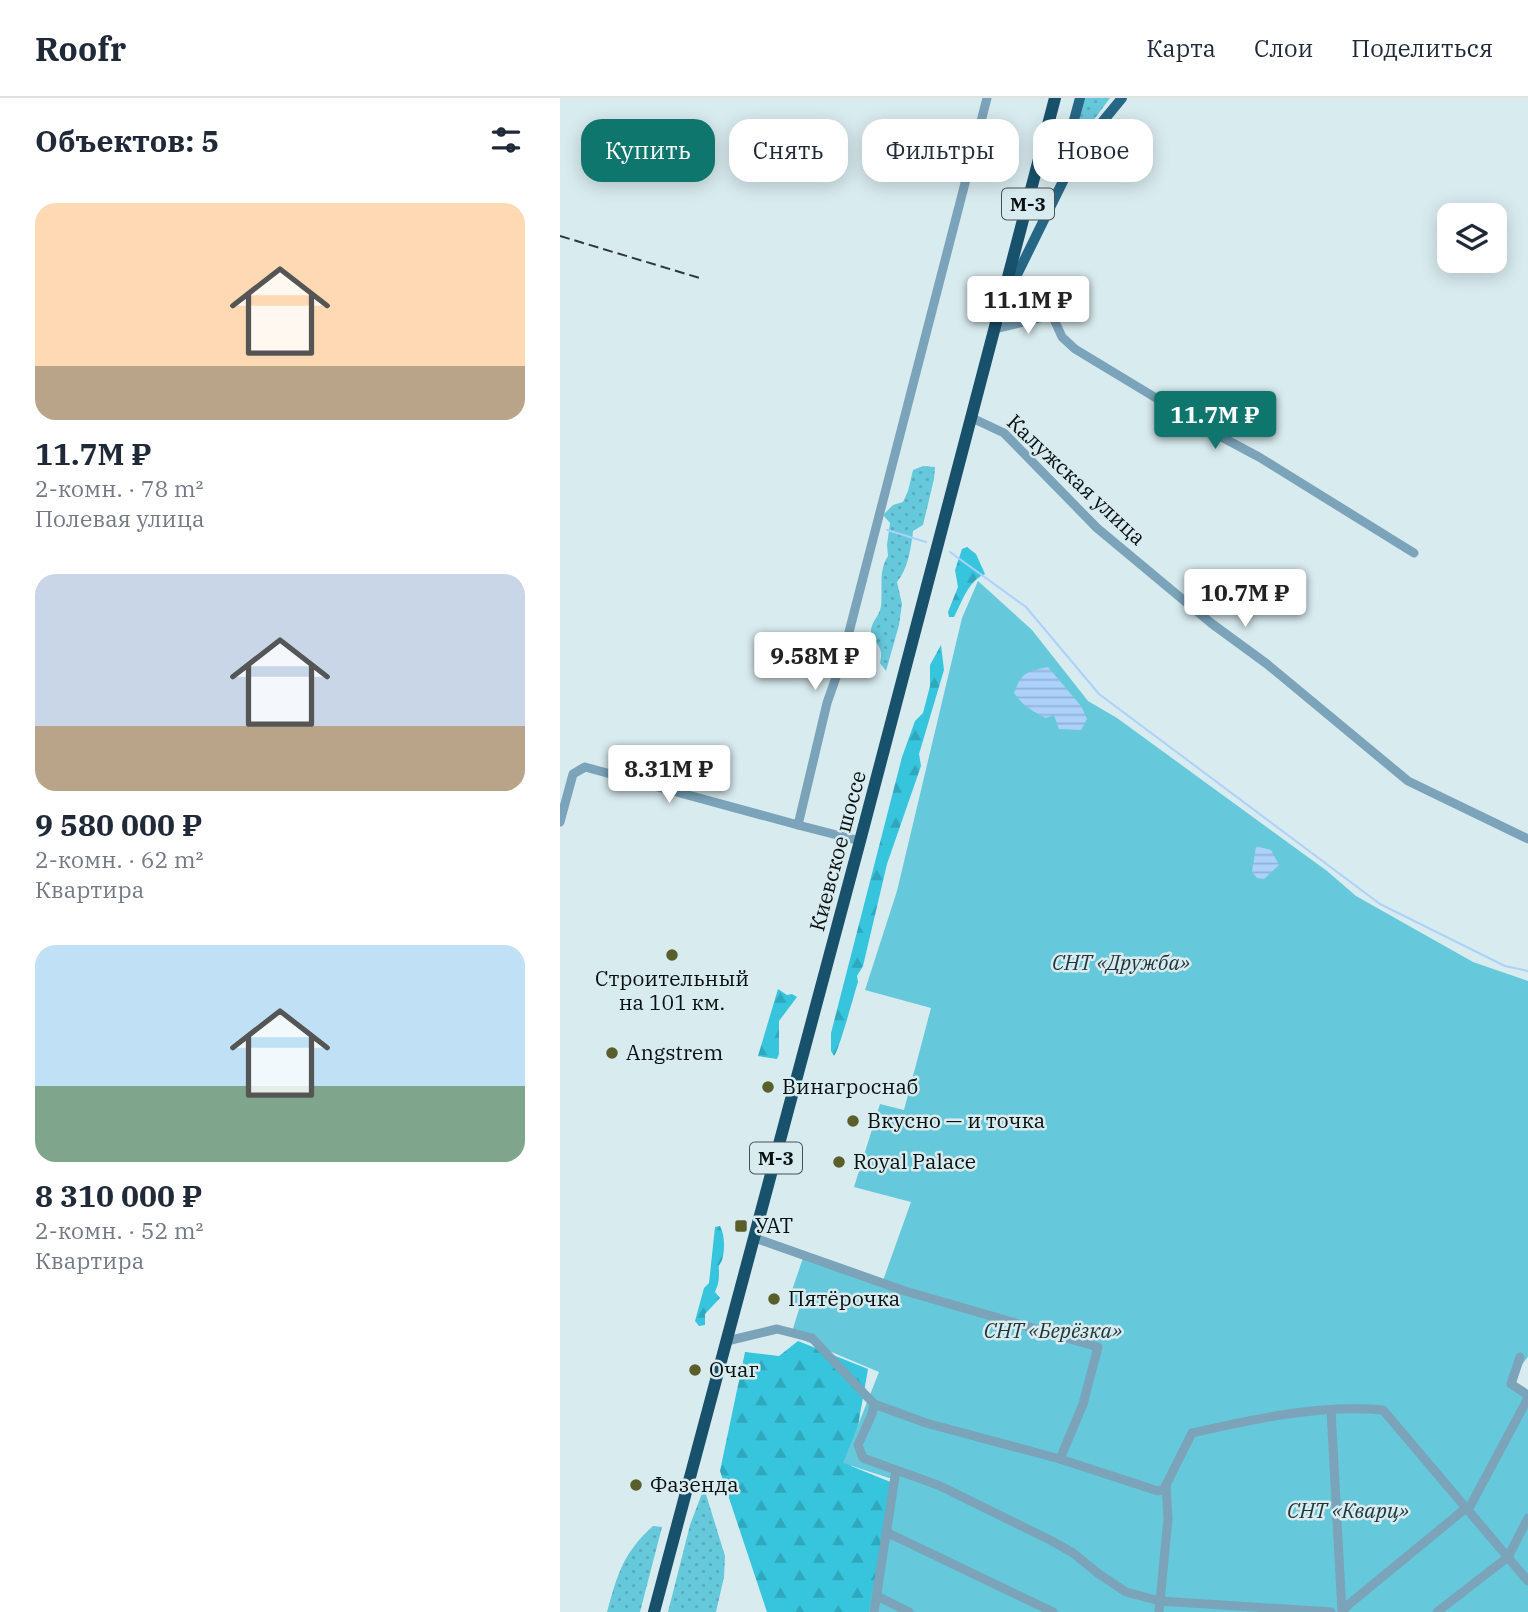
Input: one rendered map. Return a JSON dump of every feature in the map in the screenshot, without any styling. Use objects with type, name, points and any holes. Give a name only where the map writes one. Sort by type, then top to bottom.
[{"type":"highway","name":"Киевское шоссе","points":[[654,1612],[1055,98]]},
{"type":"main road","points":[[1074,119],[1080,98]]},
{"type":"main road","points":[[1104,119],[1122,98]]},
{"type":"main road","points":[[1000,311],[1063,182]]},
{"type":"street","points":[[798,825],[827,702],[841,663],[987,98]]},
{"type":"street","points":[[995,329],[1052,315],[1062,337],[1075,349],[1182,415],[1259,457],[1414,553]]},
{"type":"street","name":"Калужская улица","points":[[972,418],[1004,433],[1097,528],[1408,781],[1528,839]]},
{"type":"street","points":[[560,822],[573,774],[585,767],[860,841]]},
{"type":"street","points":[[755,1238],[905,1291],[1098,1347],[1083,1404],[1060,1459]]},
{"type":"street","points":[[727,1341],[777,1329],[812,1338],[874,1404],[926,1423],[1060,1459],[1158,1491],[1164,1489],[1192,1433],[1249,1421],[1353,1407],[1383,1410],[1528,1581]]},
{"type":"street","points":[[1342,1612],[1467,1509],[1528,1396],[1511,1384],[1520,1357]]},
{"type":"street","points":[[874,1404],[858,1446],[863,1458],[938,1485],[1052,1541],[1126,1592],[1160,1601],[1331,1612]]},
{"type":"street","points":[[1331,1410],[1342,1612]]},
{"type":"street","points":[[874,1612],[897,1470]]},
{"type":"street","points":[[1159,1612],[1168,1519],[1166,1484]]},
{"type":"street","points":[[1437,1612],[1508,1557],[1528,1518]]},
{"type":"street","points":[[886,1532],[1053,1612]]},
{"type":"street","points":[[877,1596],[909,1612]]},
{"type":"green space","points":[[1083,98],[1110,98],[1094,119],[1079,119]]},
{"type":"green space","points":[[923,466],[935,467],[934,479],[923,525],[913,531],[906,565],[897,582],[902,604],[886,671],[880,663],[880,649],[871,638],[873,624],[881,606],[882,574],[888,556],[890,523],[883,515],[893,505],[903,502],[913,470]]},
{"type":"green space","points":[[967,547],[976,554],[985,574],[970,587],[954,617],[949,617],[948,612],[958,587],[955,570],[962,549]]},
{"type":"green space","points":[[978,581],[1032,630],[1088,701],[1117,718],[1327,871],[1356,896],[1473,962],[1528,981],[1528,1357],[1509,1380],[1528,1393],[1528,1612],[869,1612],[892,1479],[843,1463],[879,1372],[791,1335],[800,1306],[789,1299],[803,1258],[881,1286],[911,1202],[854,1187],[880,1104],[904,1110],[931,1008],[865,990],[897,891],[962,618]]},
{"type":"green space","points":[[941,645],[944,670],[919,754],[921,766],[887,864],[863,966],[857,976],[858,982],[834,1056],[831,1051],[831,1033],[902,757],[915,721],[923,713],[930,686],[930,665]]},
{"type":"green space","points":[[778,989],[797,997],[779,1021],[777,1059],[758,1056]]},
{"type":"green space","points":[[720,1226],[724,1247],[715,1292],[720,1298],[705,1314],[705,1325],[699,1326],[695,1321],[704,1288],[709,1283],[715,1227]]},
{"type":"green space","points":[[798,1341],[868,1369],[851,1466],[893,1483],[871,1612],[767,1612],[720,1471],[745,1352],[779,1356]]},
{"type":"green space","points":[[704,1488],[725,1556],[724,1577],[716,1612],[668,1612],[690,1525]]},
{"type":"green space","points":[[653,1526],[662,1527],[640,1612],[607,1612],[622,1565]]},
{"type":"shaded area","points":[[1048,667],[1081,706],[1087,719],[1081,730],[1059,729],[1054,715],[1046,718],[1036,713],[1024,705],[1014,693],[1026,674]]},
{"type":"shaded area","points":[[1256,846],[1271,850],[1279,865],[1264,879],[1257,878],[1252,872]]},
{"type":"waterway","points":[[887,530],[926,542]]},
{"type":"waterway","points":[[950,552],[1026,607],[1099,694],[1380,904],[1505,966],[1528,971]]},
{"type":"railway","points":[[560,236],[703,279]]},
{"type":"place","name":"Строительный на 101 км.","points":[[672,955]]},
{"type":"place","name":"Angstrem","points":[[612,1053]]},
{"type":"place","name":"Винагроснаб","points":[[768,1087]]},
{"type":"place","name":"Вкусно — и точка","points":[[853,1121]]},
{"type":"place","name":"Royal Palace","points":[[839,1162]]},
{"type":"place","name":"УАТ","points":[[741,1226]]},
{"type":"place","name":"Пятёрочка","points":[[774,1299]]},
{"type":"place","name":"Очаг","points":[[695,1370]]},
{"type":"place","name":"Фазенда","points":[[636,1485]]},
{"type":"park label","name":"СНТ «Дружба»","points":[[1121,963]]},
{"type":"park label","name":"СНТ «Берёзка»","points":[[1053,1331]]},
{"type":"park label","name":"СНТ «Кварц»","points":[[1348,1511]]}]
